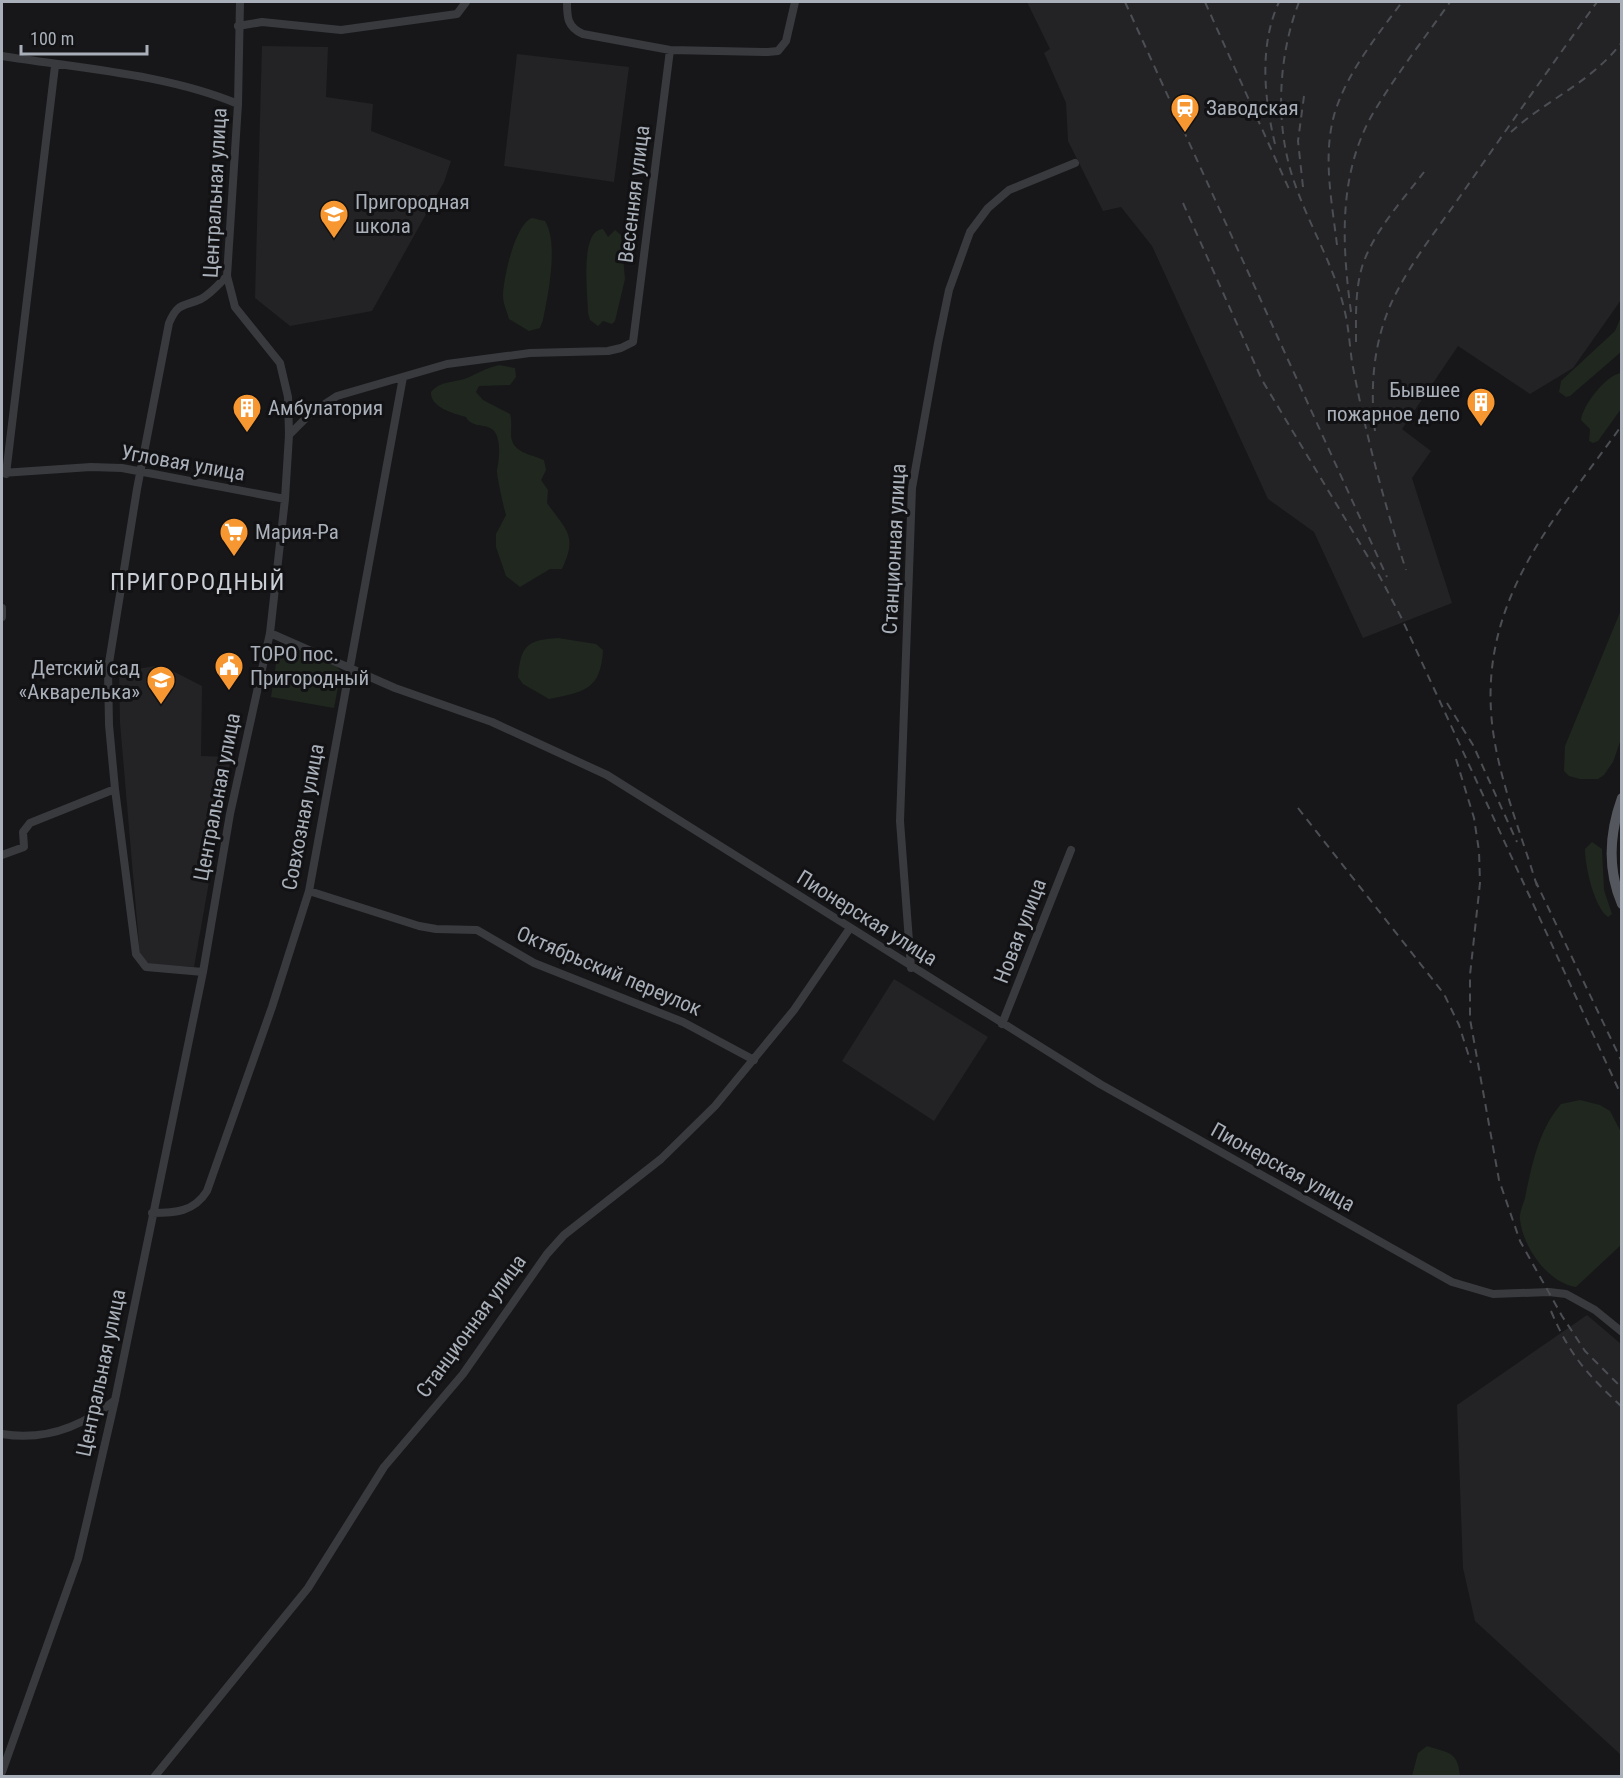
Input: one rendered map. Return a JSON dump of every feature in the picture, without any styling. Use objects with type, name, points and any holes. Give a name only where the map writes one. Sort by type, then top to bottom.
[{"type":"main road","points":[[1622,798],[1611,848],[1613,875],[1622,904]]},
{"type":"street","name":"Центральная улица","points":[[2,1772],[78,1559],[115,1400],[203,972],[230,814],[270,633],[285,499],[289,435],[288,397],[280,363],[235,307],[227,276],[238,104],[240,2]]},
{"type":"street","points":[[238,26],[262,22],[342,30],[457,14],[466,2]]},
{"type":"street","points":[[567,2],[567,20],[576,31],[670,50],[778,51],[786,41],[795,2]]},
{"type":"street","name":"Весенняя улица","points":[[403,377],[476,358],[530,352],[608,351],[633,342],[670,50]]},
{"type":"street","points":[[2,56],[175,84],[215,94],[238,104]]},
{"type":"street","points":[[4,474],[55,66]]},
{"type":"street","name":"Станционная улица","points":[[911,968],[900,821],[912,488],[938,343],[950,290],[970,232],[988,208],[1009,190],[1075,163]]},
{"type":"street","name":"Центральная улица","points":[[203,972],[146,967],[139,961],[136,954],[115,789],[109,725],[108,669],[169,323],[174,312],[181,305],[201,299],[227,276]]},
{"type":"street","points":[[289,435],[311,413],[328,401],[403,377]]},
{"type":"street","name":"Совхозная улица","points":[[152,1214],[187,1209],[200,1203],[207,1191],[272,1007],[309,891],[403,377]]},
{"type":"street","name":"Угловая улица","points":[[4,474],[91,467],[142,470],[285,499]]},
{"type":"street","points":[[2,608],[2,617]]},
{"type":"street","name":"Пионерская улица","points":[[270,633],[395,688],[492,722],[606,775],[911,968],[1100,1084],[1452,1282],[1480,1292],[1566,1294],[1595,1310],[1622,1332]]},
{"type":"street","points":[[2,855],[24,847],[23,832],[30,823],[115,789]]},
{"type":"street","name":"Новая улица","points":[[1002,1024],[1071,850]]},
{"type":"street","name":"Октябрьский переулок","points":[[309,891],[419,926],[436,929],[477,930],[534,963],[683,1023],[754,1059]]},
{"type":"street","name":"Станционная улица","points":[[155,1776],[308,1588],[384,1467],[463,1374],[547,1254],[564,1235],[661,1159],[716,1106],[794,1010],[850,928]]},
{"type":"street","points":[[2,1434],[24,1436],[66,1430],[86,1420],[115,1400]]},
{"type":"shaded area","points":[[1027,2],[1621,2],[1621,300],[1573,368],[1530,394],[1458,346],[1402,429],[1431,451],[1412,478],[1452,603],[1363,638],[1314,532],[1268,499],[1152,246],[1121,207],[1103,211],[1068,141],[1066,103],[1044,53],[1050,49]]},
{"type":"shaded area","name":"Пригородная школа","points":[[262,46],[328,47],[326,97],[373,104],[371,131],[451,161],[444,182],[372,311],[290,326],[255,298]]},
{"type":"shaded area","points":[[517,54],[629,67],[614,182],[504,166]]},
{"type":"shaded area","points":[[532,218],[545,221],[549,231],[552,255],[550,283],[543,320],[540,328],[529,331],[509,319],[503,296],[505,277],[515,241],[520,230]]},
{"type":"shaded area","points":[[603,229],[608,237],[615,230],[621,235],[625,279],[615,321],[612,324],[603,321],[598,326],[590,320],[588,313],[586,265],[591,240],[595,232]]},
{"type":"shaded area","points":[[1621,317],[1621,352],[1570,396],[1566,397],[1559,392],[1561,381],[1615,331]]},
{"type":"shaded area","points":[[499,365],[515,368],[516,377],[510,385],[479,386],[476,392],[483,400],[510,414],[512,440],[518,449],[544,460],[546,470],[541,480],[548,490],[547,503],[568,533],[569,540],[567,558],[562,569],[550,569],[520,587],[506,576],[496,547],[496,534],[506,515],[497,473],[498,438],[490,428],[472,423],[466,417],[438,405],[434,402],[431,392],[444,384],[462,380]]},
{"type":"shaded area","points":[[1621,373],[1621,409],[1598,441],[1593,443],[1589,441],[1590,429],[1581,420],[1583,414],[1602,385]]},
{"type":"shaded area","points":[[1621,610],[1621,739],[1613,762],[1604,775],[1598,779],[1580,779],[1569,776],[1564,771],[1565,746]]},
{"type":"shaded area","points":[[558,638],[596,644],[603,650],[602,663],[599,674],[588,687],[572,694],[549,699],[523,684],[518,677],[519,667],[524,652],[532,643]]},
{"type":"shaded area","points":[[287,646],[334,664],[341,671],[334,708],[271,697],[278,650]]},
{"type":"shaded area","points":[[161,665],[202,686],[201,756],[231,757],[194,967],[149,964],[140,956],[120,723],[119,672]]},
{"type":"shaded area","points":[[1592,842],[1602,849],[1604,890],[1612,914],[1608,917],[1598,905],[1589,875],[1585,849]]},
{"type":"shaded area","points":[[894,979],[988,1037],[934,1121],[842,1061]]},
{"type":"shaded area","points":[[1580,1100],[1600,1105],[1610,1111],[1621,1132],[1622,1244],[1576,1287],[1556,1279],[1539,1262],[1526,1241],[1520,1217],[1533,1161],[1547,1125],[1561,1104]]},
{"type":"shaded area","points":[[1587,1315],[1621,1344],[1621,1755],[1475,1621],[1463,1568],[1457,1405]]},
{"type":"shaded area","points":[[1427,1746],[1451,1754],[1457,1762],[1460,1776],[1412,1776],[1418,1753]]},
{"type":"railway","points":[[1125,2],[1387,577]]},
{"type":"railway","points":[[1205,2],[1289,189]]},
{"type":"railway","points":[[1275,144],[1268,108],[1265,72],[1268,36],[1279,2]]},
{"type":"railway","points":[[1299,2],[1283,64],[1281,108],[1286,151],[1297,190],[1341,298],[1369,441],[1406,570]]},
{"type":"railway","points":[[1337,245],[1329,162],[1331,128],[1335,112],[1355,68],[1402,2]]},
{"type":"railway","points":[[1351,312],[1346,262],[1345,211],[1353,162],[1372,115],[1450,2]]},
{"type":"railway","points":[[1375,431],[1373,384],[1376,352],[1384,321],[1397,292],[1422,249],[1597,2]]},
{"type":"railway","points":[[1511,132],[1583,80],[1622,42]]},
{"type":"railway","points":[[1303,187],[1298,141],[1304,96]]},
{"type":"railway","points":[[1356,342],[1358,285],[1367,254],[1389,217],[1424,172]]},
{"type":"railway","points":[[1183,203],[1262,380],[1380,577],[1401,617],[1622,1097]]},
{"type":"railway","points":[[1537,886],[1505,785],[1495,744],[1491,678],[1497,637],[1510,599],[1527,563],[1548,528],[1622,425]]},
{"type":"railway","points":[[1447,703],[1473,745],[1517,842]]},
{"type":"railway","points":[[1456,759],[1474,818],[1479,851],[1480,883],[1470,975],[1470,1019],[1499,1180],[1520,1241],[1562,1316],[1585,1351],[1622,1388]]},
{"type":"railway","points":[[1298,808],[1444,994],[1459,1025],[1471,1063]]},
{"type":"railway","points":[[1535,880],[1622,1062]]},
{"type":"railway","points":[[1551,1311],[1580,1364],[1622,1407]]},
{"type":"place","name":"Заводская","points":[[1185,134]]},
{"type":"place","name":"Пригородная школа","points":[[334,240]]},
{"type":"place","name":"Бывшее пожарное депо","points":[[1481,428]]},
{"type":"place","name":"Амбулатория","points":[[247,434]]},
{"type":"place","name":"Мария-Ра","points":[[234,558]]},
{"type":"place","name":"ТОРО пос. Пригородный","points":[[229,692]]},
{"type":"place","name":"Детский сад «Акварелька»","points":[[161,706]]},
{"type":"district","name":"ПРИГОРОДНЫЙ","points":[[198,582]]}]
